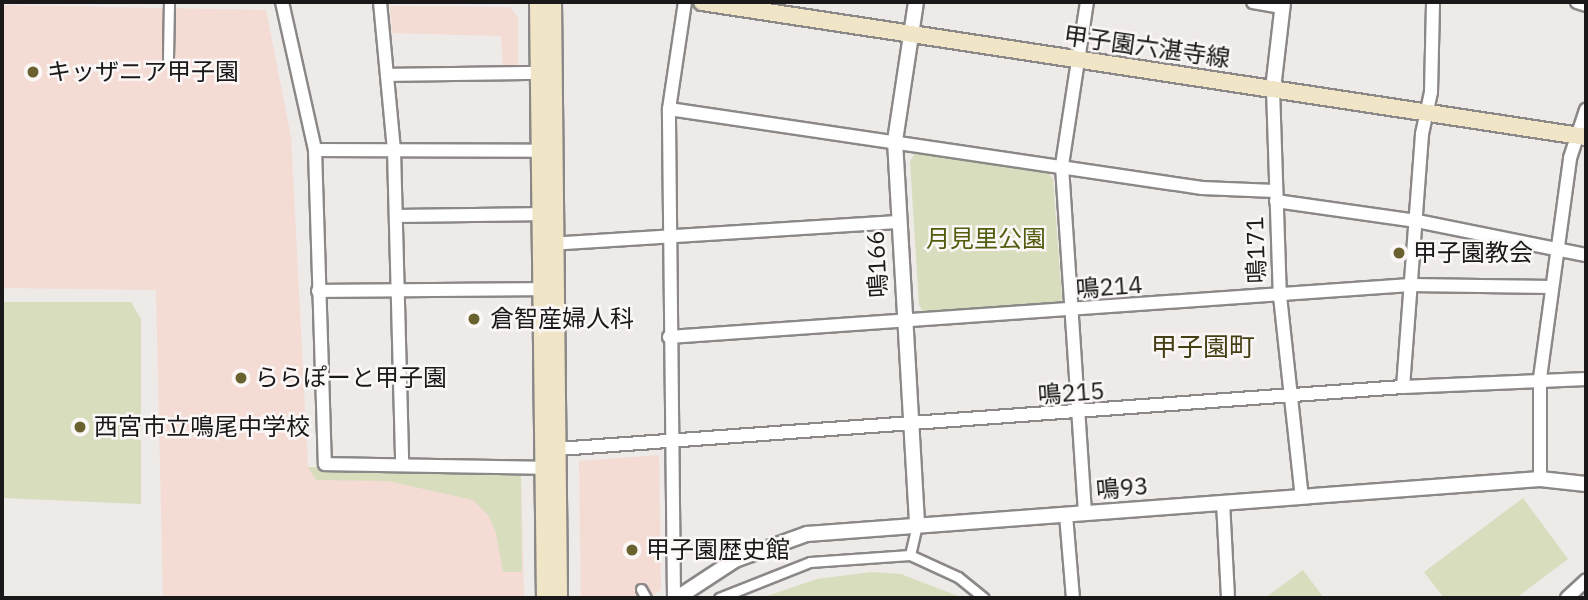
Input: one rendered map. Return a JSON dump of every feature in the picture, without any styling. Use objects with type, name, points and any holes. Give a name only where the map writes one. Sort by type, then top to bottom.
[{"type":"main road","points":[[538,2],[539,73],[547,151]]},
{"type":"main road","points":[[544,598],[550,468],[547,151],[553,2]]},
{"type":"main road","name":"甲子園六湛寺線","points":[[702,2],[911,36],[1582,136]]},
{"type":"main road","points":[[549,289],[558,449],[550,468],[559,598]]},
{"type":"street","points":[[167,58],[169,2]]},
{"type":"street","points":[[282,2],[315,150],[324,464],[550,468]]},
{"type":"street","points":[[380,2],[394,150],[402,465]]},
{"type":"street","points":[[675,598],[670,442],[668,109],[685,2]]},
{"type":"street","name":"鳴166","points":[[916,2],[895,141],[902,321],[917,524]]},
{"type":"street","points":[[1085,513],[1080,414],[1069,311],[1062,165],[1087,2]]},
{"type":"street","points":[[1253,2],[1282,4]]},
{"type":"street","points":[[1403,387],[1422,134],[1427,113],[1433,2]]},
{"type":"street","points":[[1577,2],[1586,5]]},
{"type":"street","name":"鳴171","points":[[1282,4],[1273,89],[1280,296],[1288,396],[1302,497]]},
{"type":"street","points":[[387,75],[539,73]]},
{"type":"street","points":[[668,109],[1062,165],[1202,188],[1276,196],[1417,220],[1558,247],[1586,255]]},
{"type":"street","points":[[1540,480],[1540,378],[1570,158],[1582,136],[1586,110]]},
{"type":"street","points":[[315,150],[547,151]]},
{"type":"street","points":[[396,216],[548,214]]},
{"type":"street","points":[[548,244],[669,239],[897,222]]},
{"type":"street","name":"鳴214","points":[[669,337],[1410,285],[1552,287]]},
{"type":"street","points":[[318,291],[549,289]]},
{"type":"street","name":"鳴215","points":[[558,449],[1080,414],[1403,387],[1540,378],[1586,379]]},
{"type":"street","name":"鳴93","points":[[675,598],[735,560],[807,534],[1540,480],[1586,484]]},
{"type":"street","points":[[1223,502],[1228,598]]},
{"type":"street","points":[[1066,515],[1073,598]]},
{"type":"street","points":[[910,555],[917,524]]},
{"type":"street","points":[[719,598],[810,562],[910,555],[958,577],[984,598]]},
{"type":"street","points":[[1567,598],[1586,580]]},
{"type":"shaded area","points":[[2,5],[266,10],[291,137],[308,467],[521,476],[524,598],[163,598],[156,290],[2,288]]},
{"type":"shaded area","points":[[390,6],[510,7],[518,18],[518,68],[503,68],[501,36],[392,33]]},
{"type":"shaded area","points":[[659,455],[661,590],[648,598],[581,598],[579,461]]},
{"type":"green space","name":"月見里公園","points":[[915,153],[1047,171],[1053,179],[1062,299],[1058,305],[924,314],[919,305],[910,161]]},
{"type":"green space","name":"西宮市立鳴尾中学校","points":[[2,302],[131,302],[141,319],[141,504],[2,498]]},
{"type":"green space","points":[[308,467],[521,476],[522,572],[503,572],[496,533],[488,515],[473,500],[388,481],[316,480]]},
{"type":"green space","points":[[1523,498],[1568,559],[1516,598],[1444,598],[1424,572]]},
{"type":"green space","points":[[1303,570],[1324,598],[1265,598]]},
{"type":"green space","points":[[871,572],[901,574],[963,598],[761,598],[817,579]]},
{"type":"place","name":"キッザニア甲子園","points":[[33,72]]},
{"type":"place","name":"甲子園教会","points":[[1399,253]]},
{"type":"place","name":"倉智産婦人科","points":[[474,319]]},
{"type":"place","name":"ららぽーと甲子園","points":[[241,378]]},
{"type":"place","name":"西宮市立鳴尾中学校","points":[[80,427]]},
{"type":"place","name":"甲子園歴史館","points":[[632,550]]},
{"type":"district","name":"甲子園町","points":[[1203,347]]}]
